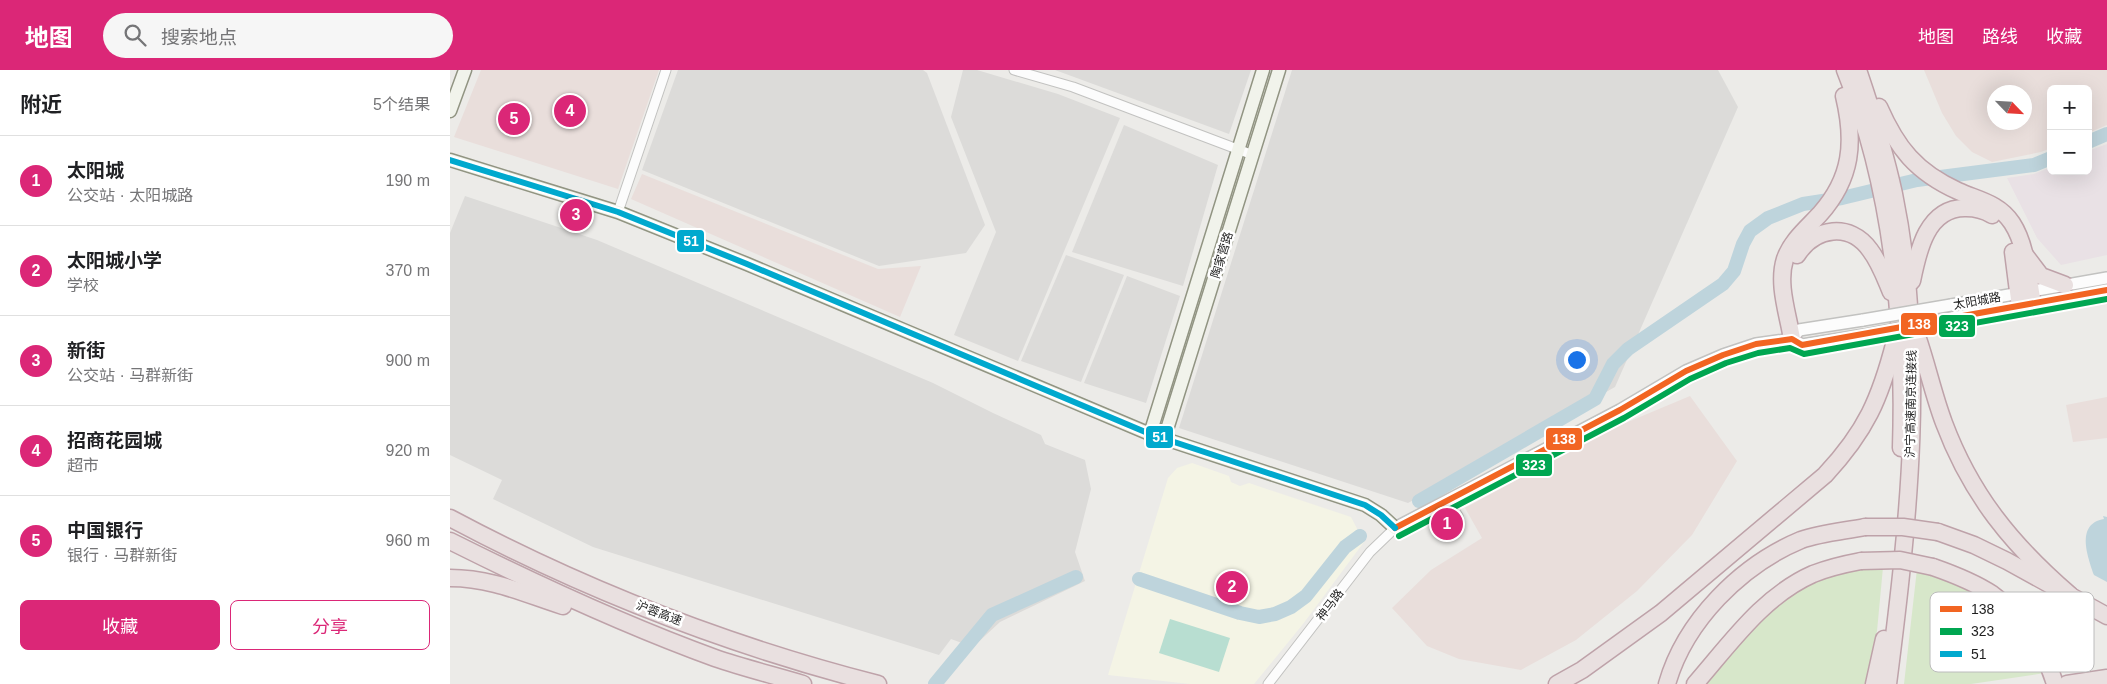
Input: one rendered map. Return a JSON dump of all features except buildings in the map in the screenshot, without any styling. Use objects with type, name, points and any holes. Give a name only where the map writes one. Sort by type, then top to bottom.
[{"type":"highway","points":[[1798,338],[1783,288],[1784,261],[1789,248],[1835,195],[1847,165],[1851,136],[1849,115],[1836,70]]},
{"type":"highway","name":"沪宁高速南京连接线","points":[[1845,70],[1884,179]]},
{"type":"highway","points":[[1860,70],[1894,138],[1903,151],[1926,174],[1945,185],[1993,205],[2002,211],[2013,225],[2031,266],[2041,276],[2065,285]]},
{"type":"highway","name":"沪宁高速南京连接线","points":[[1860,70],[1876,124],[1888,196],[1891,246],[1904,312],[1913,424],[1902,574],[1888,684]]},
{"type":"highway","points":[[1557,684],[1589,665],[1661,613],[1798,500],[1844,454],[1860,433],[1875,406],[1904,312],[1922,239],[1931,225],[1944,213],[1958,208],[1975,208],[1990,214],[2002,224],[2011,238],[2025,299]]},
{"type":"highway","points":[[1798,338],[1791,292],[1790,275],[1793,262],[1806,243],[1827,232],[1838,231],[1862,240],[1878,263],[1904,312],[1943,422],[1958,458],[1976,491],[2002,528],[2042,571],[2066,592]]},
{"type":"highway","points":[[2024,253],[2025,299]]},
{"type":"highway","name":"沪宁高速南京连接线","points":[[1879,684],[1900,467],[1904,312]]},
{"type":"highway","name":"沪蓉高速","points":[[450,518],[497,543],[667,618],[763,650],[878,684]]},
{"type":"highway","points":[[1667,684],[1677,656],[1694,628],[1722,594],[1766,558],[1802,540],[1865,527],[1903,527],[1938,532],[1974,545],[2064,592]]},
{"type":"highway","name":"沪蓉高速","points":[[450,541],[542,587],[658,636],[716,658],[803,684]]},
{"type":"highway","points":[[1695,684],[1757,613],[1793,585],[1813,574],[1861,561],[1900,560],[1933,567],[1988,592]]},
{"type":"highway","points":[[1895,684],[1902,620],[1902,574]]},
{"type":"highway","points":[[450,578],[498,583],[537,598],[658,636]]},
{"type":"highway","points":[[2094,609],[2107,616]]},
{"type":"highway","points":[[1874,684],[1885,634]]},
{"type":"highway","points":[[2050,672],[2055,684]]},
{"type":"highway","points":[[2074,683],[2107,678]]},
{"type":"main road","points":[[451,109],[465,70]]},
{"type":"main road","name":"陶家营路","points":[[1150,434],[1263,70]]},
{"type":"main road","name":"陶家营路","points":[[1164,439],[1279,70]]},
{"type":"main road","points":[[450,160],[618,212],[790,282],[1150,434],[1365,505],[1382,515],[1394,528]]},
{"type":"street","points":[[451,109],[460,95],[470,70]]},
{"type":"street","points":[[618,212],[666,70]]},
{"type":"street","points":[[1014,70],[1072,87],[1253,155]]},
{"type":"street","name":"太阳城路","points":[[1394,528],[1449,501],[1620,410],[1686,372],[1723,355],[1756,344],[1798,338],[1864,335],[1952,318],[2025,299],[2065,285],[2107,278]]},
{"type":"street","name":"太阳城路","points":[[1798,338],[1863,320],[1950,305],[2107,290]]},
{"type":"street","points":[[1449,501],[1458,516]]},
{"type":"street","name":"神马路","points":[[1268,684],[1365,559],[1394,528]]},
{"type":"shaded area","points":[[481,70],[659,70],[618,189],[454,137]]},
{"type":"shaded area","points":[[678,70],[923,70],[927,73],[985,225],[966,253],[879,266],[642,170]]},
{"type":"shaded area","points":[[963,70],[977,70],[1058,94],[1120,118],[1018,361],[954,335],[996,232],[951,117]]},
{"type":"shaded area","points":[[1055,70],[1251,70],[1229,134]]},
{"type":"shaded area","points":[[1292,70],[1718,70],[1738,107],[1615,387],[1408,503],[1179,428]]},
{"type":"shaded area","points":[[1924,70],[2107,70],[2107,125],[2092,131],[2092,85],[2047,85],[2047,150],[1992,162],[1972,152],[1956,136],[1942,113]]},
{"type":"shaded area","points":[[1124,125],[1218,165],[1183,286],[1072,252]]},
{"type":"shaded area","points":[[2107,144],[2107,255],[2061,265],[2037,238],[2007,178],[2034,174],[2047,169],[2047,175],[2092,175],[2092,150]]},
{"type":"shaded area","points":[[642,174],[878,269],[921,266],[900,317],[631,199]]},
{"type":"shaded area","points":[[465,196],[597,240],[933,383],[1041,435],[1045,444],[1085,460],[1091,489],[1075,552],[1085,581],[1000,622],[973,647],[951,639],[939,655],[593,547],[493,499],[502,480],[450,455],[450,233]]},
{"type":"shaded area","points":[[1066,255],[1124,275],[1081,382],[1021,361]]},
{"type":"shaded area","points":[[1127,276],[1180,296],[1146,403],[1084,383]]},
{"type":"shaded area","points":[[1690,396],[1737,461],[1692,535],[1637,591],[1576,640],[1521,670],[1459,659],[1427,646],[1392,608],[1431,570],[1482,538],[1465,508],[1604,432]]},
{"type":"shaded area","points":[[2107,397],[2107,438],[2073,442],[2066,405]]},
{"type":"shaded area","points":[[1192,463],[1229,476],[1231,482],[1240,486],[1249,483],[1351,517],[1364,542],[1303,624],[1254,684],[1190,684],[1108,675],[1168,478],[1177,468]]},
{"type":"green space","points":[[1883,567],[1877,631],[1865,684],[1704,684],[1765,616],[1793,592],[1852,568]]},
{"type":"green space","points":[[1917,569],[1957,582],[1976,592],[1930,592],[1930,672],[2045,673],[1971,684],[1904,684]]},
{"type":"green space","points":[[1170,619],[1230,638],[1219,672],[1159,653]]},
{"type":"water","points":[[2103,516],[2107,517],[2107,582],[2094,575],[2086,542],[2089,527],[2095,522],[2104,519]]},
{"type":"waterway","points":[[2092,140],[2107,134]]},
{"type":"waterway","points":[[1419,501],[1595,399],[1613,364],[1628,349],[1723,284],[1734,271],[1743,244],[1750,231],[1768,218],[1803,204],[1842,198],[1917,180],[2034,165],[2047,160]]},
{"type":"waterway","points":[[1139,579],[1240,613],[1259,617],[1275,614],[1291,607],[1306,596],[1345,547],[1360,536]]},
{"type":"waterway","points":[[935,684],[992,615],[1076,577]]},
{"type":"transit line","name":"51","points":[[450,160],[618,212],[747,264],[1150,434],[1365,505],[1381,515],[1395,528]]},
{"type":"transit line","name":"138","points":[[1395,528],[1620,410],[1686,371],[1723,355],[1756,344],[1792,339],[1802,345],[2107,290]]},
{"type":"transit line","name":"323","points":[[1399,536],[1624,418],[1690,379],[1726,363],[1758,353],[1790,348],[1804,354],[2107,299]]},
{"type":"place","name":"招商花园城","points":[[570,111]]},
{"type":"place","name":"中国银行","points":[[514,119]]},
{"type":"place","name":"新街","points":[[576,215]]},
{"type":"place","name":"太阳城","points":[[1447,524]]},
{"type":"place","name":"太阳城小学","points":[[1232,587]]}]
